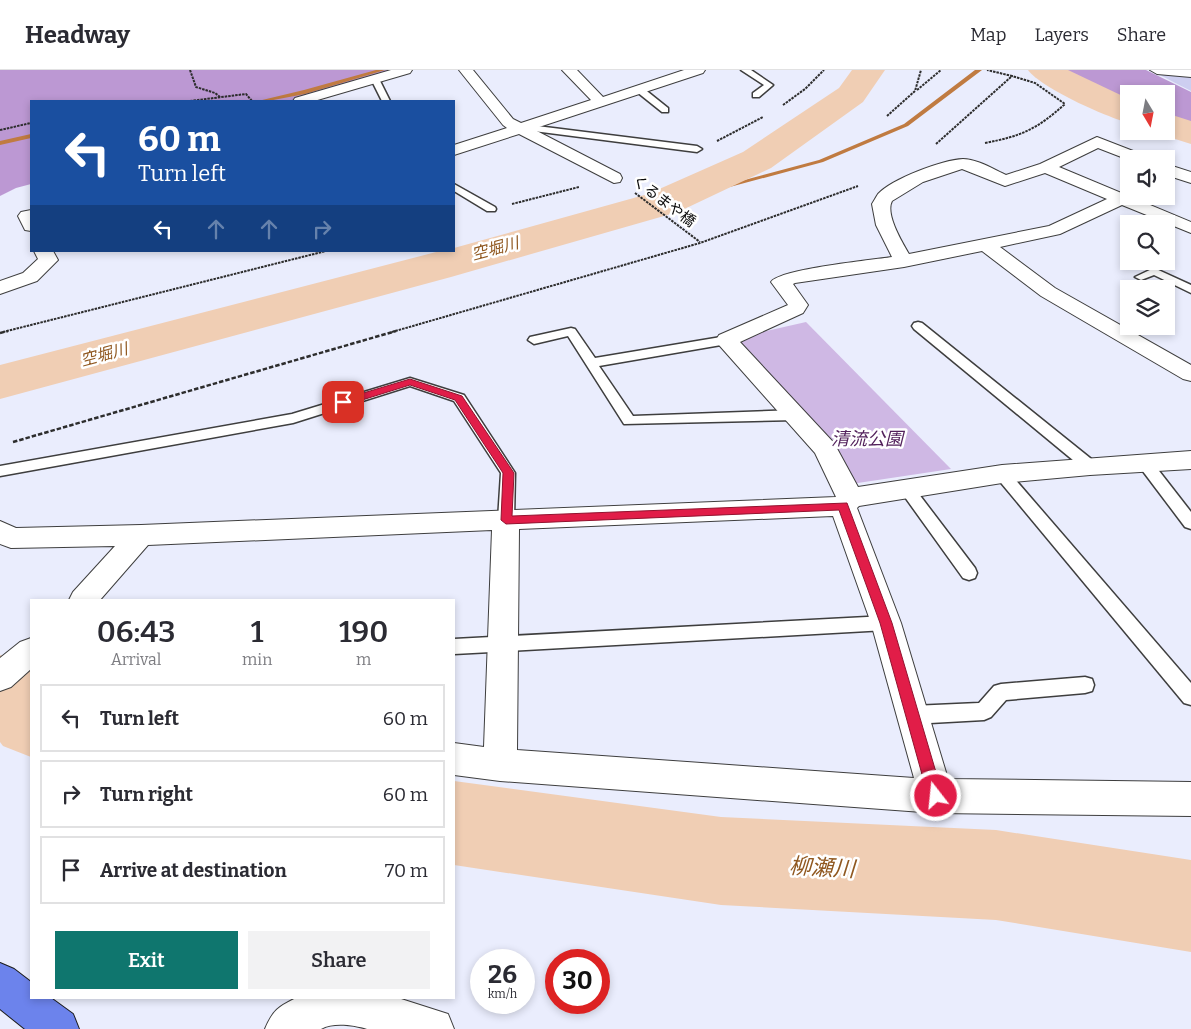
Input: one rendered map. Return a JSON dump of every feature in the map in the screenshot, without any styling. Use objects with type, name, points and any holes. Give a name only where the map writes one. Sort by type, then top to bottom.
[{"type":"main road","points":[[0,983],[58,1029]]},
{"type":"street","points":[[303,100],[405,70]]},
{"type":"street","points":[[466,70],[508,122],[521,127],[614,178]]},
{"type":"street","points":[[569,70],[600,102]]},
{"type":"street","points":[[455,150],[640,90],[693,70]]},
{"type":"street","points":[[1157,70],[1191,73]]},
{"type":"street","points":[[904,261],[883,217],[881,203],[884,197],[895,189],[923,176],[964,164],[1005,181],[1046,167],[1097,142],[1120,151]]},
{"type":"street","points":[[1046,167],[1120,199]]},
{"type":"street","points":[[1175,172],[1191,178]]},
{"type":"street","points":[[936,796],[886,623],[847,502],[825,449],[727,340],[796,309],[798,305],[781,282],[790,278],[904,261],[1054,230],[1120,199]]},
{"type":"street","points":[[1135,205],[1191,228]]},
{"type":"street","points":[[986,245],[1048,292],[1191,374]]},
{"type":"street","points":[[0,288],[30,277],[48,260],[44,252]]},
{"type":"street","points":[[0,530],[11,538],[140,535],[506,520],[847,502],[907,489],[1002,474],[1191,460]]},
{"type":"street","points":[[500,765],[506,520]]},
{"type":"street","points":[[84,599],[140,535]]},
{"type":"street","points":[[0,677],[30,653]]},
{"type":"street","points":[[455,759],[500,765],[936,796],[1191,799]]},
{"type":"street","points":[[286,1029],[292,1022],[324,1005],[359,1006],[433,1029]]},
{"type":"lane","points":[[745,70],[769,85],[756,95]]},
{"type":"lane","points":[[375,79],[386,100]]},
{"type":"lane","points":[[640,90],[665,110]]},
{"type":"lane","points":[[521,127],[696,149]]},
{"type":"lane","points":[[455,187],[491,209]]},
{"type":"lane","points":[[1141,277],[1154,271],[1191,289]]},
{"type":"lane","points":[[918,326],[1090,466]]},
{"type":"lane","points":[[534,340],[571,332],[629,421],[796,415]]},
{"type":"lane","points":[[591,363],[727,340]]},
{"type":"lane","points":[[0,471],[293,418],[410,382],[458,398],[508,473],[506,520]]},
{"type":"lane","points":[[1144,462],[1191,523]]},
{"type":"lane","points":[[1002,474],[1191,697]]},
{"type":"lane","points":[[907,489],[970,574]]},
{"type":"lane","points":[[455,648],[886,623]]},
{"type":"lane","points":[[912,715],[984,711],[1001,692],[1085,684]]},
{"type":"path","points":[[190,70],[196,87],[215,93],[220,98]]},
{"type":"path","points":[[915,91],[922,70]]},
{"type":"path","points":[[887,116],[942,70]]},
{"type":"path","points":[[980,144],[1013,138],[1044,123],[1065,104],[1035,83],[987,70]]},
{"type":"path","points":[[933,146],[1012,76]]},
{"type":"path","points":[[200,100],[246,94],[251,100]]},
{"type":"path","points":[[0,130],[30,123]]},
{"type":"path","points":[[9,443],[700,242],[862,184]]},
{"type":"path","name":"くるまや橋","points":[[635,193],[700,242]]},
{"type":"path","points":[[0,333],[322,252]]},
{"type":"shaded area","points":[[0,70],[405,70],[303,100],[30,100],[30,184],[16,188],[0,196]]},
{"type":"shaded area","points":[[1059,70],[1146,70],[1191,92],[1191,130],[1175,124],[1175,85],[1120,85],[1120,105],[1076,84]]},
{"type":"shaded area","points":[[1156,73],[1191,75],[1191,91]]},
{"type":"green space","name":"清流公園","points":[[806,322],[951,469],[851,484],[727,340]]},
{"type":"waterway","points":[[266,100],[305,92],[382,70]]},
{"type":"waterway","name":"空堀川","points":[[0,382],[435,267],[663,203],[757,160],[851,95],[869,70]]},
{"type":"waterway","points":[[663,203],[821,161],[906,125],[979,70]]},
{"type":"waterway","name":"柳瀬川","points":[[1044,70],[1080,90],[1120,108]]},
{"type":"waterway","name":"柳瀬川","points":[[1175,127],[1191,133]]},
{"type":"waterway","points":[[0,143],[30,136]]},
{"type":"waterway","name":"柳瀬川","points":[[0,688],[30,720]]},
{"type":"waterway","name":"柳瀬川","points":[[455,823],[721,861],[996,875],[1191,906]]},
{"type":"route","points":[[343,402],[410,382],[458,398],[508,473],[506,520],[843,506],[886,623],[936,796]]}]
